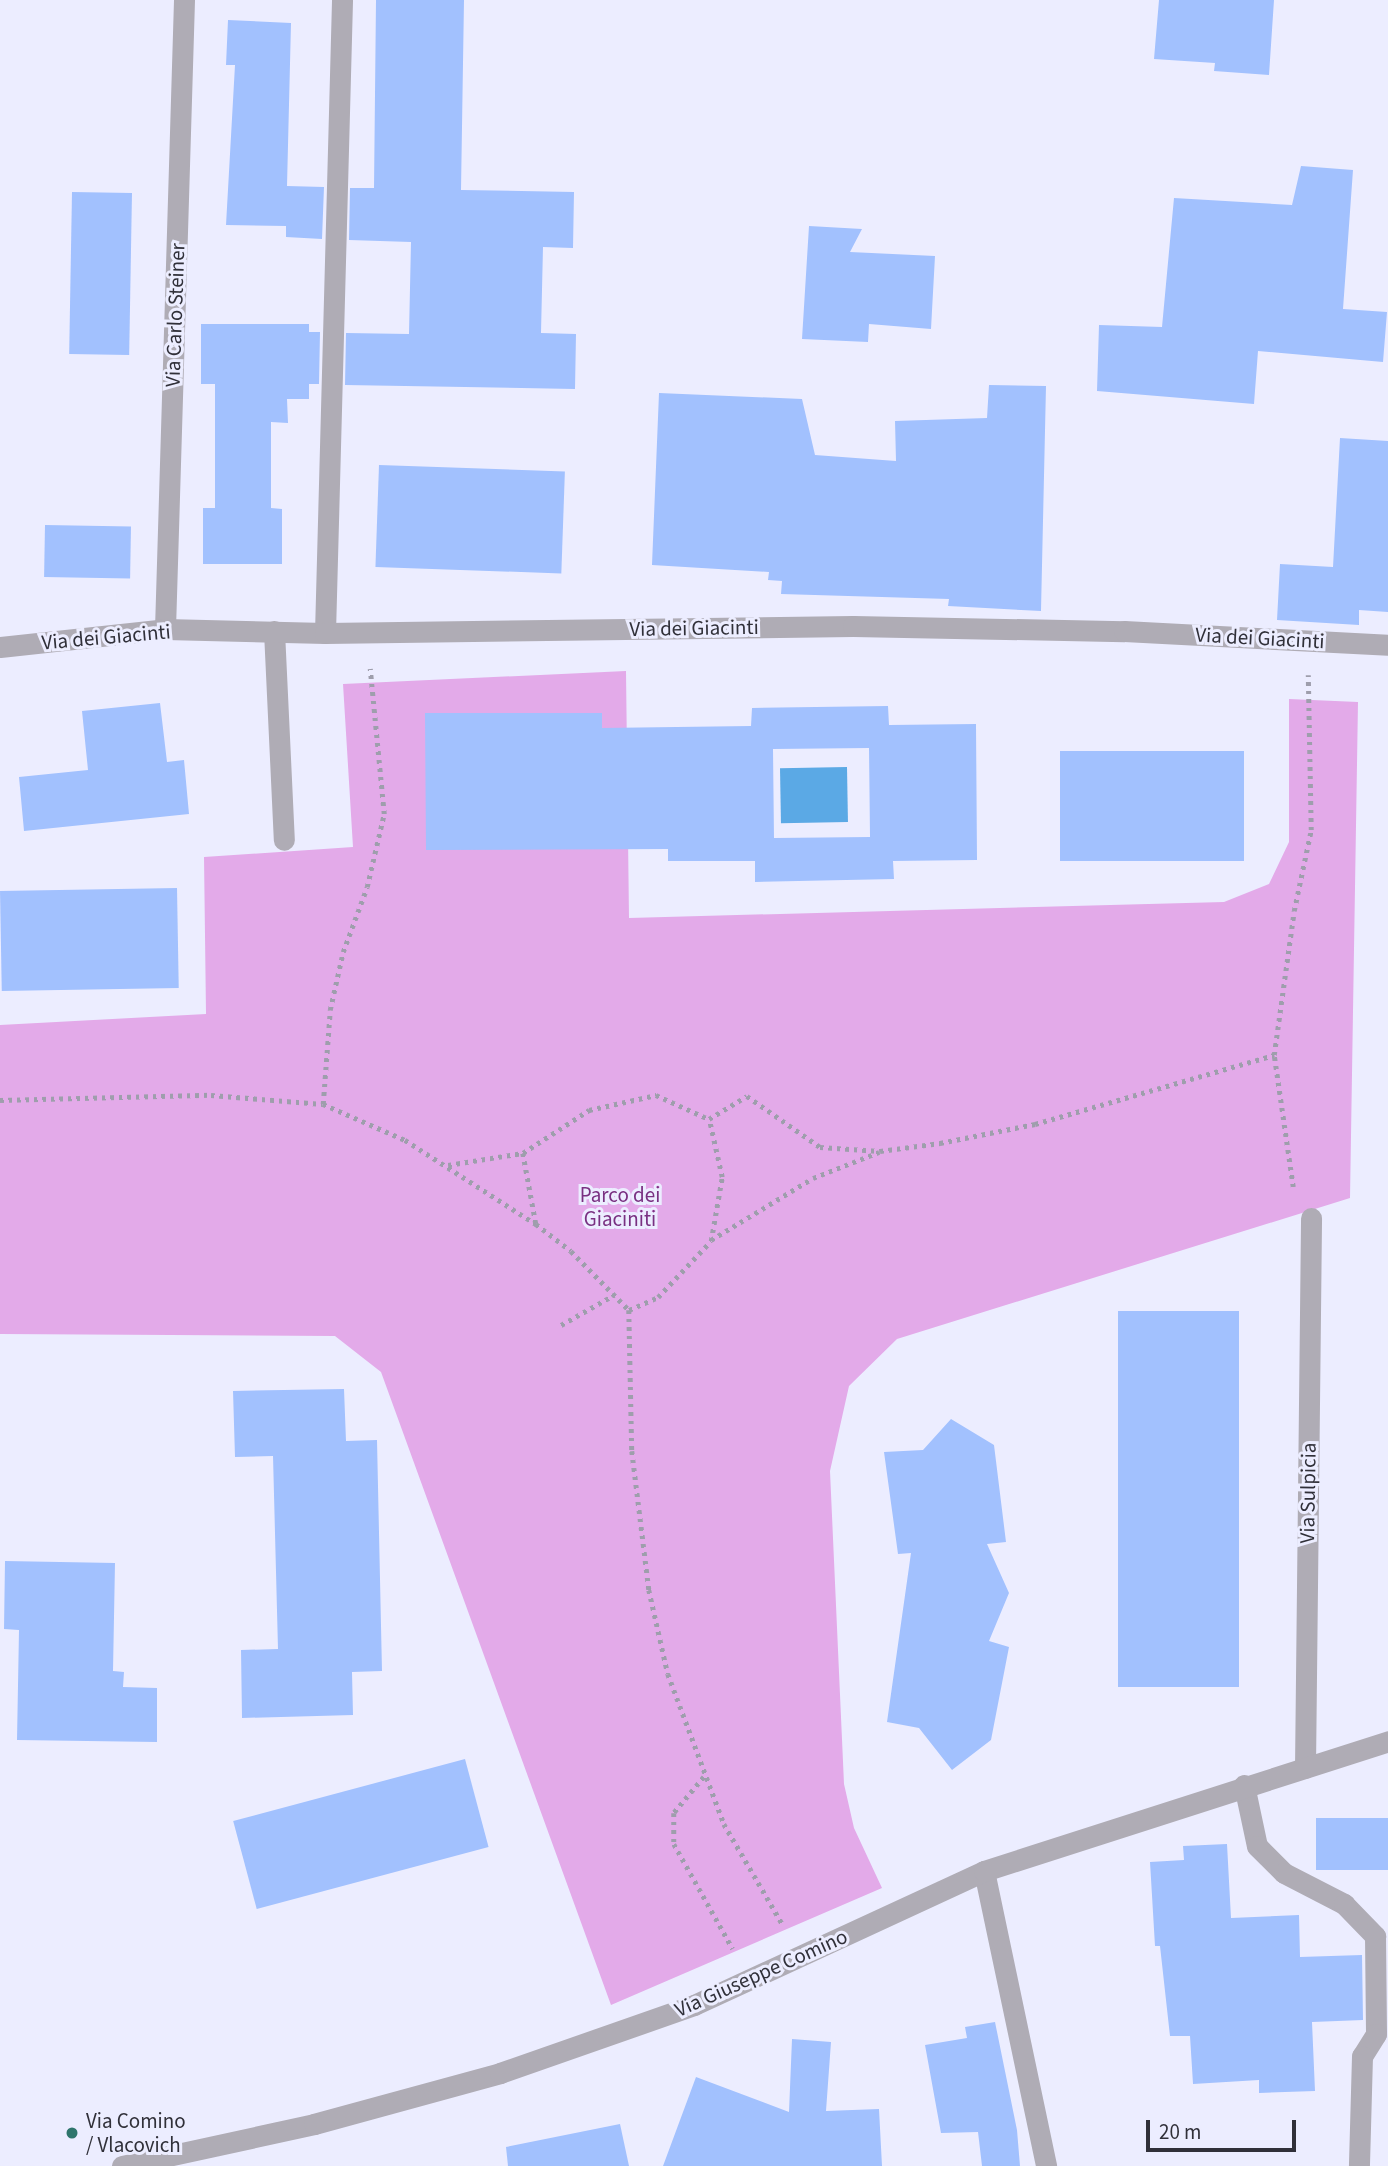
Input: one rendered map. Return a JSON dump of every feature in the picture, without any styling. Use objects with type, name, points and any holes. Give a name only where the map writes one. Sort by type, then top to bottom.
[{"type":"street","name":"Via Carlo Steiner","points":[[164,629],[184,0]]},
{"type":"street","points":[[325,633],[342,0]]},
{"type":"street","name":"Via dei Giacinti","points":[[0,648],[164,629],[325,633],[853,626],[1124,631],[1388,645]]},
{"type":"street","points":[[274,631],[284,840]]},
{"type":"street","name":"Via Sulpicia","points":[[1305,1768],[1311,1219]]},
{"type":"street","name":"Via Giuseppe Comino","points":[[122,2166],[314,2124],[500,2073],[694,2005],[984,1871],[1244,1785],[1388,1741]]},
{"type":"street","points":[[1244,1785],[1257,1846],[1284,1873],[1344,1905],[1375,1936],[1376,2034],[1362,2056],[1359,2166]]},
{"type":"street","points":[[984,1871],[1046,2166]]},
{"type":"path","points":[[323,1104],[333,999],[384,814],[365,632]]},
{"type":"path","points":[[1305,640],[1311,706],[1311,830],[1294,911],[1274,1055],[1296,1207],[1311,1219]]},
{"type":"path","points":[[629,1310],[658,1297],[711,1241],[813,1178],[880,1151],[1035,1124],[1274,1055]]},
{"type":"path","points":[[0,1100],[198,1095],[323,1104],[405,1140],[536,1224],[571,1251],[629,1310],[632,1451],[649,1590],[668,1674],[704,1777],[724,1824],[800,1955]]},
{"type":"path","points":[[448,1166],[523,1153],[589,1110],[656,1095],[709,1119]]},
{"type":"path","points":[[709,1119],[747,1097],[820,1147],[880,1151]]},
{"type":"path","points":[[709,1119],[722,1177],[711,1241]]},
{"type":"path","points":[[523,1153],[536,1224]]},
{"type":"path","points":[[561,1325],[614,1295]]},
{"type":"path","points":[[704,1777],[674,1813],[674,1844],[750,1979]]},
{"type":"green space","name":"Parco dei Giaciniti","points":[[626,671],[629,918],[1224,902],[1269,884],[1289,842],[1289,699],[1358,702],[1350,1198],[897,1339],[849,1386],[830,1471],[844,1784],[854,1828],[882,1888],[611,2005],[381,1372],[335,1336],[0,1334],[0,1025],[206,1014],[204,857],[353,847],[343,684]]},
{"type":"water","points":[[847,767],[848,822],[781,823],[780,768]]},
{"type":"building","points":[[376,0],[464,0],[461,190],[574,192],[573,248],[543,247],[541,333],[576,334],[575,389],[345,385],[346,333],[409,334],[411,242],[349,240],[350,188],[374,188]]},
{"type":"building","points":[[1159,0],[1274,0],[1269,75],[1214,71],[1215,63],[1154,59]]},
{"type":"building","points":[[228,20],[291,23],[287,186],[324,187],[322,239],[286,237],[286,226],[226,225],[235,65],[226,65]]},
{"type":"building","points":[[1301,166],[1353,170],[1343,309],[1387,312],[1383,362],[1258,351],[1254,404],[1097,391],[1099,325],[1162,327],[1174,198],[1292,205]]},
{"type":"building","points":[[72,192],[132,193],[129,355],[69,354]]},
{"type":"building","points":[[809,226],[862,229],[850,252],[935,256],[931,329],[869,324],[868,342],[802,339]]},
{"type":"building","points":[[201,324],[309,324],[309,332],[320,332],[319,384],[309,384],[309,399],[287,399],[288,423],[271,422],[271,508],[282,509],[282,564],[203,564],[203,508],[215,508],[215,384],[201,384]]},
{"type":"building","points":[[989,385],[1046,386],[1041,611],[948,606],[949,599],[781,594],[782,581],[768,580],[769,572],[652,565],[659,393],[802,399],[815,455],[896,461],[895,421],[987,418]]},
{"type":"building","points":[[1340,438],[1388,441],[1388,612],[1359,610],[1359,625],[1277,620],[1280,564],[1333,567]]},
{"type":"building","points":[[379,465],[565,471],[561,573],[375,567]]},
{"type":"building","points":[[45,525],[131,527],[130,578],[44,577]]},
{"type":"building","points":[[160,703],[167,762],[184,760],[189,814],[24,831],[19,777],[88,770],[82,711]]},
{"type":"building","points":[[888,706],[889,725],[976,724],[977,860],[893,861],[894,879],[755,882],[755,861],[668,861],[668,849],[426,850],[425,713],[602,713],[602,728],[751,726],[752,708]],"holes":[[[869,748],[870,837],[774,838],[773,749]]]},
{"type":"building","points":[[1060,751],[1244,751],[1244,861],[1060,861]]},
{"type":"building","points":[[177,888],[179,988],[2,991],[0,891]]},
{"type":"building","points":[[1118,1311],[1239,1311],[1239,1687],[1118,1687]]},
{"type":"building","points":[[344,1389],[346,1441],[377,1440],[382,1671],[352,1672],[353,1715],[242,1718],[241,1650],[278,1649],[273,1456],[235,1457],[233,1391]]},
{"type":"building","points":[[951,1419],[994,1445],[1006,1542],[987,1544],[1009,1593],[989,1641],[1009,1647],[991,1740],[952,1770],[919,1728],[887,1722],[911,1553],[898,1554],[884,1452],[923,1450]]},
{"type":"building","points":[[5,1561],[115,1563],[113,1671],[124,1672],[123,1687],[157,1688],[157,1742],[17,1740],[19,1630],[4,1629]]},
{"type":"building","points":[[465,1759],[489,1847],[257,1909],[233,1821]]},
{"type":"building","points":[[1316,1818],[1388,1818],[1388,1870],[1316,1870]]},
{"type":"building","points":[[1227,1844],[1231,1918],[1299,1915],[1300,1957],[1362,1955],[1363,2020],[1312,2022],[1315,2091],[1259,2093],[1259,2080],[1193,2084],[1190,2036],[1170,2036],[1160,1946],[1155,1946],[1150,1862],[1184,1860],[1183,1846]]},
{"type":"building","points":[[995,2022],[1017,2130],[1020,2166],[982,2166],[978,2132],[941,2133],[925,2045],[967,2038],[965,2027]]},
{"type":"building","points":[[792,2039],[831,2042],[826,2111],[879,2109],[882,2166],[663,2166],[696,2077],[789,2112]]},
{"type":"building","points":[[620,2124],[629,2166],[508,2166],[506,2147]]},
{"type":"place","name":"Via Comino / Vlacovich","points":[[72,2133]]}]
